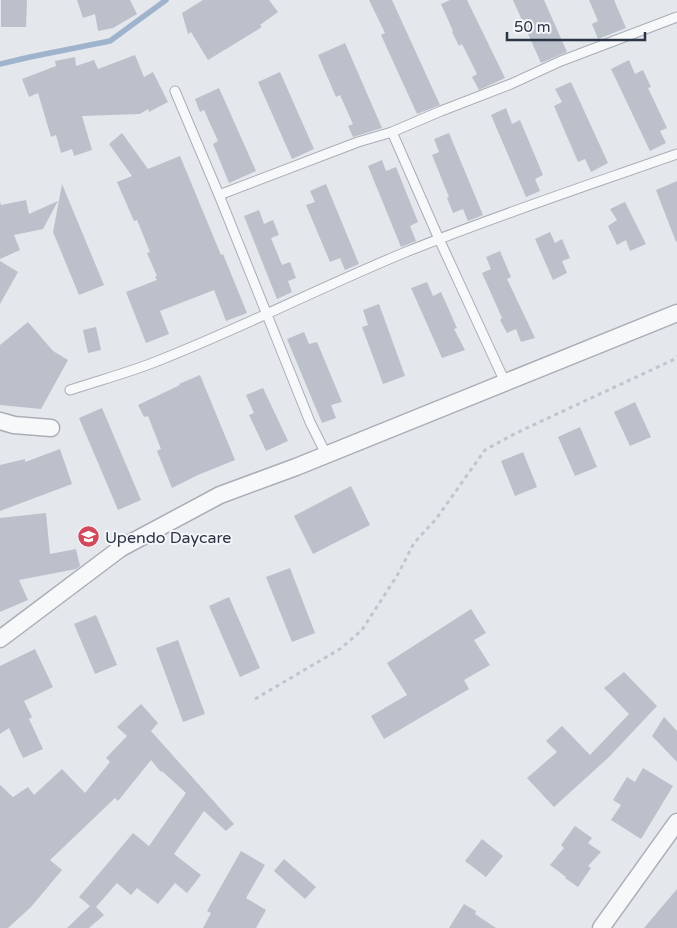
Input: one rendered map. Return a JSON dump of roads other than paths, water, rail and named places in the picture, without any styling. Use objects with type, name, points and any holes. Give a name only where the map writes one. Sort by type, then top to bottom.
[{"type":"street","points":[[0,638],[121,548],[220,495],[677,313]]},
{"type":"street","points":[[0,421],[14,425],[51,428]]},
{"type":"street","points":[[602,928],[677,822]]},
{"type":"lane","points":[[219,195],[358,142],[392,132],[561,62],[677,17]]},
{"type":"lane","points":[[175,91],[310,422],[326,454]]},
{"type":"lane","points":[[392,132],[505,382]]},
{"type":"lane","points":[[70,390],[160,361],[352,275],[439,239],[677,154]]},
{"type":"waterway","points":[[0,64],[110,41],[166,0]]},
{"type":"place","name":"Upendo Daycare","points":[[89,537]]}]
